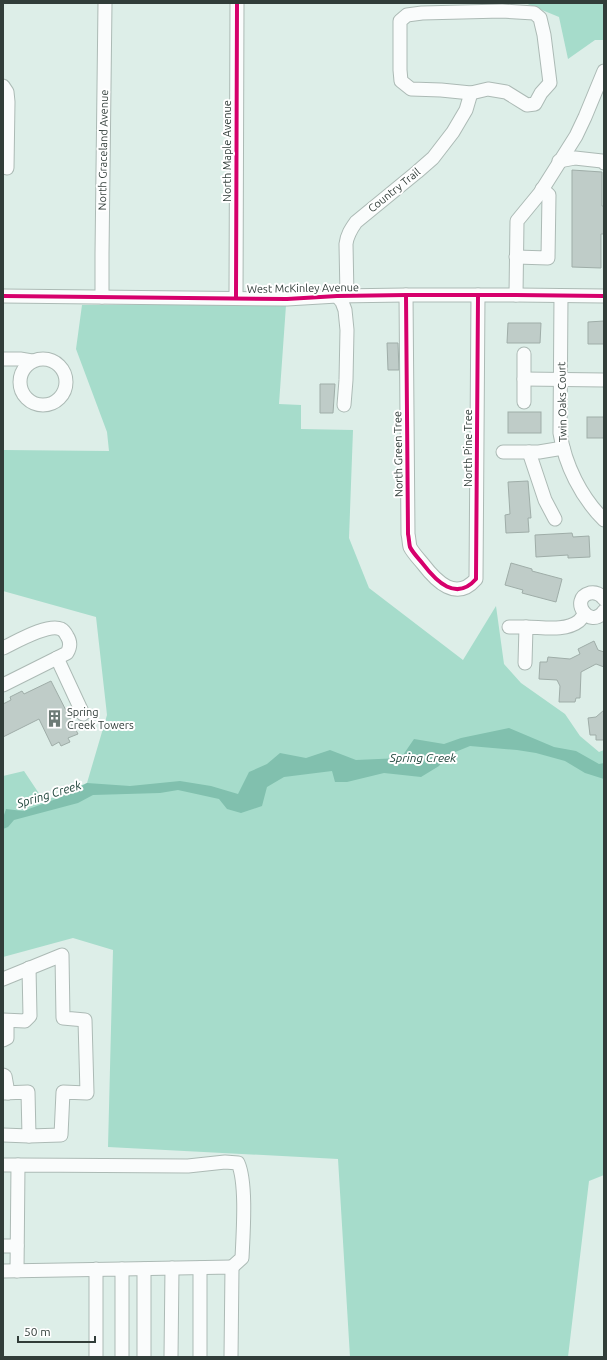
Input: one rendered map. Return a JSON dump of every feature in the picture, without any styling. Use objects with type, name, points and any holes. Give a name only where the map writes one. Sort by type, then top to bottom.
[{"type":"street","name":"North Graceland Avenue","points":[[102,297],[105,3]]},
{"type":"street","name":"North Maple Avenue","points":[[236,298],[237,3]]},
{"type":"street","points":[[502,11],[534,14],[540,18],[544,35],[550,83],[541,93],[535,104],[527,105],[513,98],[506,92],[488,89],[471,93],[411,89],[401,81],[400,21],[408,14],[422,12],[502,11]]},
{"type":"street","points":[[516,295],[517,221],[542,189],[576,136],[604,71]]},
{"type":"street","points":[[3,86],[7,92],[8,102],[7,168]]},
{"type":"street","name":"Country Trail","points":[[342,296],[347,236],[351,228],[356,222],[433,158],[453,132],[466,110],[471,93]]},
{"type":"street","points":[[560,161],[575,158],[604,162]]},
{"type":"street","points":[[516,257],[548,258],[549,195],[542,189]]},
{"type":"street","name":"West McKinley Avenue","points":[[3,296],[287,299],[406,295],[604,296]]},
{"type":"street","name":"North Green Tree","points":[[406,295],[408,534],[410,546],[434,578],[446,587],[456,589]]},
{"type":"street","name":"North Pine Tree","points":[[456,589],[465,588],[476,580],[478,295]]},
{"type":"street","points":[[342,296],[348,330],[344,405]]},
{"type":"street","name":"Twin Oaks Court","points":[[560,296],[560,433],[563,448],[578,484],[594,510],[604,520]]},
{"type":"street","points":[[524,354],[524,402]]},
{"type":"street","points":[[3,358],[32,361]]},
{"type":"street","points":[[524,379],[604,380]]},
{"type":"street","points":[[503,452],[539,452],[563,448]]},
{"type":"street","points":[[529,452],[537,480],[555,519]]},
{"type":"street","points":[[593,593],[603,604],[596,617],[585,614],[581,606],[583,598],[593,593]]},
{"type":"street","points":[[509,627],[568,627],[578,621],[585,614]]},
{"type":"street","points":[[525,664],[526,627]]},
{"type":"street","points":[[3,648],[36,633],[52,628],[61,630],[68,636],[70,642],[70,649],[67,653],[3,686]]},
{"type":"street","points":[[57,658],[83,714]]},
{"type":"street","points":[[3,979],[62,955],[64,1018],[85,1020],[87,1093],[63,1092],[61,1135],[3,1135]]},
{"type":"street","points":[[3,1040],[7,1038],[5,1021],[25,1021],[30,1016],[29,968]]},
{"type":"street","points":[[3,1075],[5,1076],[5,1093],[28,1092],[29,1136]]},
{"type":"street","points":[[3,1165],[188,1166],[225,1162],[238,1163],[241,1170],[243,1195],[242,1258],[232,1267],[3,1271]]},
{"type":"street","points":[[17,1271],[18,1165]]},
{"type":"street","points":[[3,1246],[17,1246]]},
{"type":"street","points":[[230,1357],[232,1267]]},
{"type":"street","points":[[144,1268],[144,1357]]},
{"type":"street","points":[[171,1357],[172,1268]]},
{"type":"street","points":[[200,1268],[200,1357]]},
{"type":"street","points":[[96,1269],[96,1357]]},
{"type":"street","points":[[122,1269],[122,1357]]},
{"type":"shaded area","points":[[525,3],[604,3],[604,40],[595,40],[568,59],[559,17]]},
{"type":"shaded area","points":[[82,305],[286,305],[279,404],[301,405],[301,429],[353,430],[349,538],[369,588],[463,660],[496,606],[504,664],[521,683],[565,714],[580,736],[599,752],[604,750],[604,1175],[589,1181],[568,1357],[350,1357],[338,1159],[108,1147],[113,950],[73,938],[3,957],[3,776],[24,771],[44,801],[87,783],[107,715],[96,617],[3,591],[3,450],[109,451],[107,432],[76,349]]},
{"type":"water","name":"Spring Creek","points":[[509,728],[554,747],[576,751],[599,764],[604,763],[604,779],[585,773],[565,761],[536,753],[470,746],[448,755],[439,766],[421,777],[384,773],[347,782],[335,782],[332,771],[284,777],[267,787],[262,806],[241,813],[227,809],[219,799],[178,790],[160,793],[93,795],[78,803],[14,820],[8,827],[3,829],[3,818],[6,809],[23,811],[59,798],[87,783],[130,786],[180,781],[211,786],[238,794],[249,772],[267,764],[280,753],[306,758],[330,750],[356,760],[401,758],[414,739],[444,744],[461,738]]},
{"type":"building","points":[[572,170],[602,172],[604,234],[601,234],[601,268],[572,267]]},
{"type":"building","points":[[604,321],[604,344],[588,344],[588,322]]},
{"type":"building","points":[[508,323],[541,323],[540,343],[507,343]]},
{"type":"building","points":[[387,343],[398,343],[399,370],[388,370]]},
{"type":"building","points":[[320,384],[335,384],[333,413],[320,413]]},
{"type":"building","points":[[508,412],[541,412],[541,433],[508,433]]},
{"type":"building","points":[[587,417],[604,417],[604,438],[587,438]]},
{"type":"building","points":[[528,481],[531,518],[528,518],[529,532],[506,533],[505,515],[510,514],[508,482]]},
{"type":"building","points":[[572,533],[573,537],[589,536],[590,557],[568,558],[568,555],[536,557],[535,535]]},
{"type":"building","points":[[511,563],[532,569],[532,571],[562,579],[556,602],[522,593],[523,590],[505,585]]},
{"type":"building","points":[[594,641],[598,650],[604,652],[604,667],[596,664],[581,672],[580,698],[576,698],[575,702],[559,702],[560,686],[557,680],[539,679],[540,662],[547,662],[548,657],[570,659],[580,654],[578,649]]},
{"type":"building","name":"Spring Creek Towers","points":[[51,681],[78,734],[68,738],[70,742],[61,746],[59,742],[52,746],[39,719],[3,737],[3,704],[11,700],[10,697],[22,691],[24,694]]},
{"type":"building","points":[[604,710],[604,740],[596,740],[596,735],[590,735],[588,718],[596,717]]},
{"type":"cycle path","points":[[236,298],[237,3]]},
{"type":"cycle path","points":[[406,295],[408,534],[411,549],[414,554],[434,577],[440,582],[454,589],[461,589],[469,586],[476,579],[478,295]]},
{"type":"cycle path","points":[[3,296],[287,299],[337,296],[406,295],[604,296]]},
{"type":"place","name":"Spring Creek Towers","points":[[54,718]]}]
